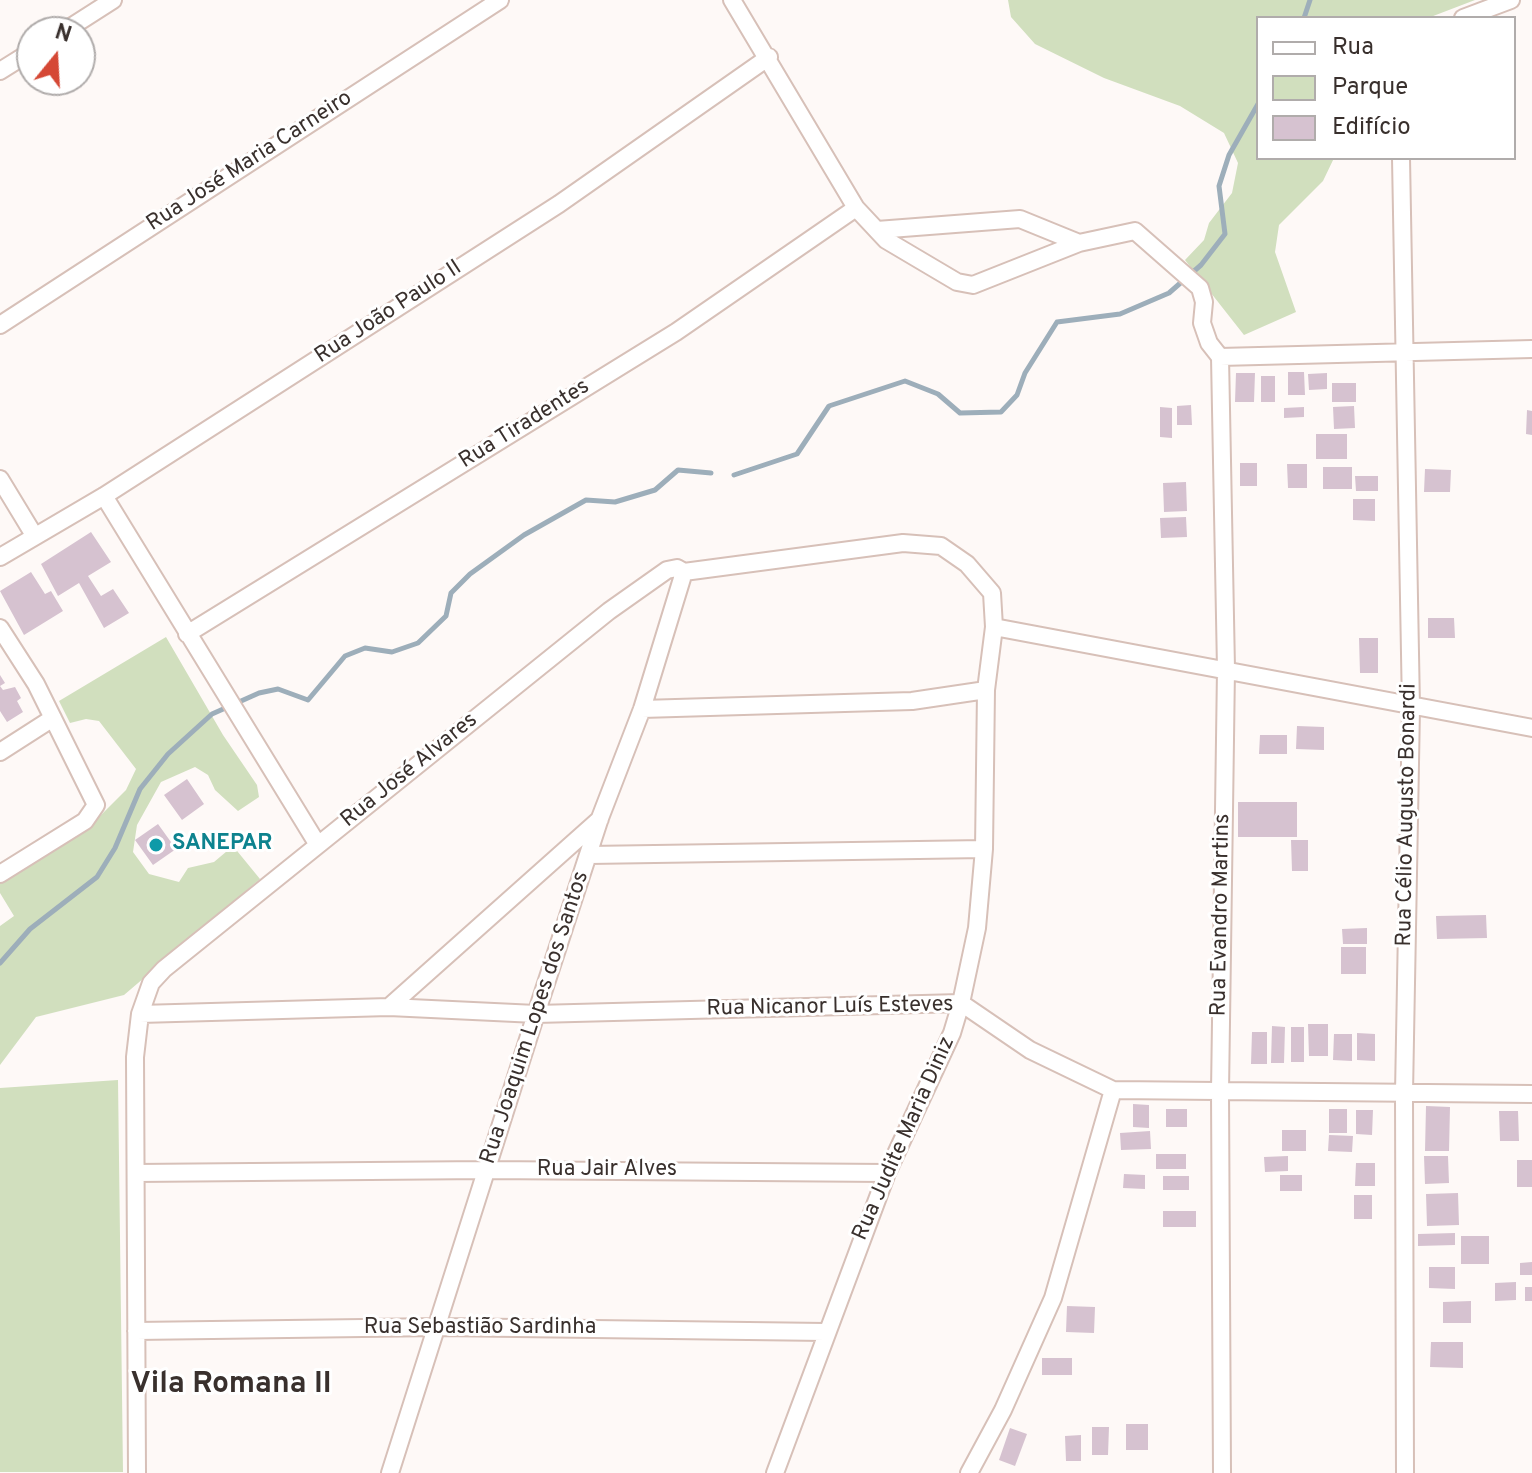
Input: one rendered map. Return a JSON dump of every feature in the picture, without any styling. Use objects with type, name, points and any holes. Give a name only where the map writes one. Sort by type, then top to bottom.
[{"type":"street","points":[[88,16],[113,0]]},
{"type":"street","name":"Rua José Maria Carneiro","points":[[0,325],[500,0]]},
{"type":"street","points":[[732,0],[769,57],[856,208],[886,240],[957,282],[973,285],[1079,243],[1135,231],[1200,288],[1204,302],[1202,323],[1209,343],[1220,357],[1532,349]]},
{"type":"street","points":[[1468,16],[1511,0]]},
{"type":"street","name":"Rua João Paulo II","points":[[0,557],[104,496],[559,204],[769,57]]},
{"type":"street","name":"Rua Célio Augusto Bonardi","points":[[1401,160],[1411,708],[1404,1093],[1405,1473]]},
{"type":"street","name":"Rua Tiradentes","points":[[187,634],[676,332],[856,208]]},
{"type":"street","points":[[877,230],[1020,219],[1079,243]]},
{"type":"street","name":"Rua Evandro Martins","points":[[1220,357],[1226,669],[1220,1092],[1222,1473]]},
{"type":"street","points":[[0,479],[34,535]]},
{"type":"street","points":[[104,496],[318,845]]},
{"type":"street","name":"Rua Judite Maria Diniz","points":[[680,570],[903,543],[941,546],[967,564],[992,593],[994,627],[986,690],[984,849],[977,928],[961,1003],[952,1033],[887,1173],[825,1332],[775,1473]]},
{"type":"street","name":"Rua José Alvares","points":[[140,1014],[151,983],[164,969],[609,611],[667,570],[680,570]]},
{"type":"street","name":"Rua Joaquim Lopes dos Santos","points":[[390,1473],[600,818],[642,709],[680,570]]},
{"type":"street","points":[[994,627],[1226,669],[1411,708],[1532,728]]},
{"type":"street","points":[[0,628],[53,718],[94,799],[93,813],[85,821],[0,874]]},
{"type":"street","points":[[642,709],[912,701],[986,690]]},
{"type":"street","points":[[0,752],[53,718]]},
{"type":"street","points":[[389,1007],[600,818]]},
{"type":"street","points":[[589,855],[984,849]]},
{"type":"street","name":"Rua Nicanor Luís Esteves","points":[[140,1014],[389,1007],[536,1014],[961,1003],[1030,1050],[1113,1090],[1532,1094]]},
{"type":"street","points":[[137,1473],[135,1057],[140,1014]]},
{"type":"street","points":[[969,1473],[1003,1410],[1053,1298],[1113,1090]]},
{"type":"street","name":"Rua Jair Alves","points":[[136,1173],[486,1170],[887,1173]]},
{"type":"street","name":"Rua Sebastião Sardinha","points":[[136,1331],[439,1327],[825,1332]]},
{"type":"green space","points":[[1008,0],[1475,0],[1433,16],[1256,16],[1256,160],[1333,160],[1323,181],[1279,225],[1275,252],[1296,312],[1244,335],[1185,260],[1204,240],[1209,223],[1232,193],[1238,163],[1224,133],[1180,106],[1104,78],[1035,44],[1011,17]]},
{"type":"green space","points":[[166,637],[223,735],[257,785],[259,797],[238,811],[215,790],[208,775],[195,767],[161,782],[137,825],[133,852],[149,874],[179,882],[188,868],[214,862],[233,846],[260,879],[124,995],[36,1017],[0,1065],[0,926],[14,916],[0,893],[0,881],[48,849],[83,833],[126,790],[136,769],[99,721],[86,719],[70,723],[59,701]]},
{"type":"green space","points":[[118,1080],[123,1472],[0,1472],[0,1088]]},
{"type":"building","points":[[1288,372],[1304,372],[1305,395],[1288,395]]},
{"type":"building","points":[[1236,373],[1255,373],[1254,402],[1235,402]]},
{"type":"building","points":[[1327,373],[1327,389],[1309,390],[1308,374]]},
{"type":"building","points":[[1261,376],[1275,376],[1275,402],[1261,402]]},
{"type":"building","points":[[1332,383],[1356,383],[1356,402],[1332,402]]},
{"type":"building","points":[[1191,405],[1192,425],[1177,425],[1177,406]]},
{"type":"building","points":[[1354,406],[1355,428],[1334,429],[1333,407]]},
{"type":"building","points":[[1160,407],[1172,408],[1172,438],[1160,437]]},
{"type":"building","points":[[1304,407],[1304,417],[1284,418],[1284,408]]},
{"type":"building","points":[[1527,410],[1532,411],[1532,435],[1526,434]]},
{"type":"building","points":[[1316,434],[1347,434],[1347,459],[1316,459]]},
{"type":"building","points":[[1240,463],[1257,463],[1257,486],[1240,486]]},
{"type":"building","points":[[1287,464],[1307,464],[1307,488],[1288,488]]},
{"type":"building","points":[[1323,467],[1352,467],[1352,489],[1323,489]]},
{"type":"building","points":[[1425,469],[1451,470],[1450,492],[1424,492]]},
{"type":"building","points":[[1355,476],[1378,476],[1378,491],[1356,491]]},
{"type":"building","points":[[1186,482],[1187,511],[1164,512],[1163,483]]},
{"type":"building","points":[[1353,499],[1375,499],[1375,521],[1353,520]]},
{"type":"building","points":[[1186,517],[1187,537],[1161,538],[1160,518]]},
{"type":"building","points":[[91,532],[111,562],[88,576],[101,596],[113,589],[129,613],[104,628],[79,583],[58,596],[41,564]]},
{"type":"building","points":[[31,572],[45,594],[51,591],[63,611],[24,635],[0,591]]},
{"type":"building","points":[[1428,618],[1454,618],[1455,638],[1428,638]]},
{"type":"building","points":[[1359,638],[1378,638],[1378,673],[1360,673]]},
{"type":"building","points":[[0,686],[3,690],[15,687],[21,698],[17,701],[23,712],[7,722],[0,711]]},
{"type":"building","points":[[1297,726],[1324,727],[1324,750],[1296,749]]},
{"type":"building","points":[[1260,735],[1287,735],[1287,754],[1259,754]]},
{"type":"building","points":[[187,779],[204,804],[182,820],[164,795]]},
{"type":"building","points":[[1238,802],[1297,802],[1297,837],[1238,837]]},
{"type":"building","name":"SANEPAR","points":[[158,824],[176,849],[153,865],[135,840]]},
{"type":"building","points":[[1291,840],[1308,840],[1308,871],[1292,871]]},
{"type":"building","points":[[1486,915],[1487,938],[1437,939],[1436,916]]},
{"type":"building","points":[[1367,928],[1367,944],[1343,944],[1342,929]]},
{"type":"building","points":[[1341,947],[1366,947],[1366,974],[1341,974]]},
{"type":"building","points":[[1308,1024],[1328,1024],[1328,1056],[1309,1056]]},
{"type":"building","points":[[1272,1026],[1285,1027],[1284,1063],[1271,1063]]},
{"type":"building","points":[[1291,1027],[1304,1027],[1304,1062],[1291,1062]]},
{"type":"building","points":[[1252,1032],[1267,1032],[1267,1064],[1251,1064]]},
{"type":"building","points":[[1357,1033],[1375,1034],[1375,1061],[1357,1060]]},
{"type":"building","points":[[1334,1034],[1352,1034],[1352,1061],[1333,1060]]},
{"type":"building","points":[[1133,1104],[1149,1105],[1149,1128],[1133,1127]]},
{"type":"building","points":[[1426,1106],[1450,1107],[1449,1151],[1425,1151]]},
{"type":"building","points":[[1166,1109],[1187,1109],[1187,1127],[1166,1127]]},
{"type":"building","points":[[1329,1109],[1347,1109],[1347,1133],[1329,1133]]},
{"type":"building","points":[[1356,1110],[1373,1110],[1372,1135],[1356,1134]]},
{"type":"building","points":[[1499,1111],[1518,1111],[1519,1141],[1500,1141]]},
{"type":"building","points":[[1282,1130],[1306,1130],[1306,1151],[1282,1151]]},
{"type":"building","points":[[1150,1131],[1151,1149],[1121,1150],[1120,1133]]},
{"type":"building","points":[[1329,1135],[1353,1136],[1352,1152],[1328,1151]]},
{"type":"building","points":[[1156,1154],[1186,1154],[1186,1169],[1156,1169]]},
{"type":"building","points":[[1288,1156],[1288,1171],[1265,1172],[1264,1157]]},
{"type":"building","points":[[1424,1156],[1448,1156],[1449,1183],[1425,1184]]},
{"type":"building","points":[[1517,1160],[1532,1160],[1532,1187],[1517,1187]]},
{"type":"building","points":[[1356,1163],[1375,1163],[1375,1186],[1355,1186]]},
{"type":"building","points":[[1124,1174],[1145,1175],[1145,1189],[1123,1188]]},
{"type":"building","points":[[1280,1175],[1302,1175],[1302,1191],[1280,1191]]},
{"type":"building","points":[[1163,1176],[1189,1176],[1189,1190],[1163,1190]]},
{"type":"building","points":[[1458,1193],[1459,1225],[1427,1226],[1426,1194]]},
{"type":"building","points":[[1354,1195],[1372,1195],[1372,1219],[1354,1219]]},
{"type":"building","points":[[1163,1211],[1196,1211],[1196,1227],[1163,1227]]},
{"type":"building","points":[[1455,1233],[1455,1245],[1418,1246],[1418,1234]]},
{"type":"building","points":[[1461,1236],[1489,1236],[1489,1264],[1461,1264]]},
{"type":"building","points":[[1532,1262],[1532,1275],[1520,1275],[1520,1263]]},
{"type":"building","points":[[1429,1267],[1455,1267],[1455,1289],[1429,1288]]},
{"type":"building","points":[[1516,1282],[1516,1300],[1495,1301],[1495,1283]]},
{"type":"building","points":[[1525,1287],[1532,1287],[1532,1301],[1525,1301]]},
{"type":"building","points":[[1471,1301],[1471,1323],[1443,1323],[1443,1302]]},
{"type":"building","points":[[1067,1306],[1095,1307],[1094,1333],[1066,1332]]},
{"type":"building","points":[[1431,1342],[1463,1342],[1463,1368],[1430,1367]]},
{"type":"building","points":[[1042,1358],[1072,1358],[1072,1375],[1042,1375]]},
{"type":"building","points":[[1126,1424],[1148,1424],[1148,1450],[1126,1450]]},
{"type":"building","points":[[1092,1427],[1109,1427],[1108,1455],[1092,1455]]},
{"type":"building","points":[[1010,1428],[1027,1434],[1015,1466],[999,1460]]},
{"type":"building","points":[[1081,1435],[1081,1461],[1066,1461],[1065,1436]]},
{"type":"waterway","points":[[1305,16],[1310,0]]},
{"type":"waterway","points":[[734,475],[797,454],[829,406],[905,381],[938,394],[960,413],[1001,412],[1017,395],[1025,373],[1057,322],[1120,314],[1169,293],[1201,265],[1225,234],[1219,186],[1229,155],[1256,108]]},
{"type":"waterway","points":[[0,963],[30,929],[97,877],[115,848],[140,789],[168,754],[212,714],[259,693],[278,689],[308,700],[345,656],[365,648],[392,652],[418,643],[446,616],[451,593],[470,574],[524,535],[586,500],[615,502],[655,490],[678,470],[711,473]]},
{"type":"place","name":"SANEPAR","points":[[156,845]]},
{"type":"district","name":"Vila Romana II","points":[[231,1386]]}]
